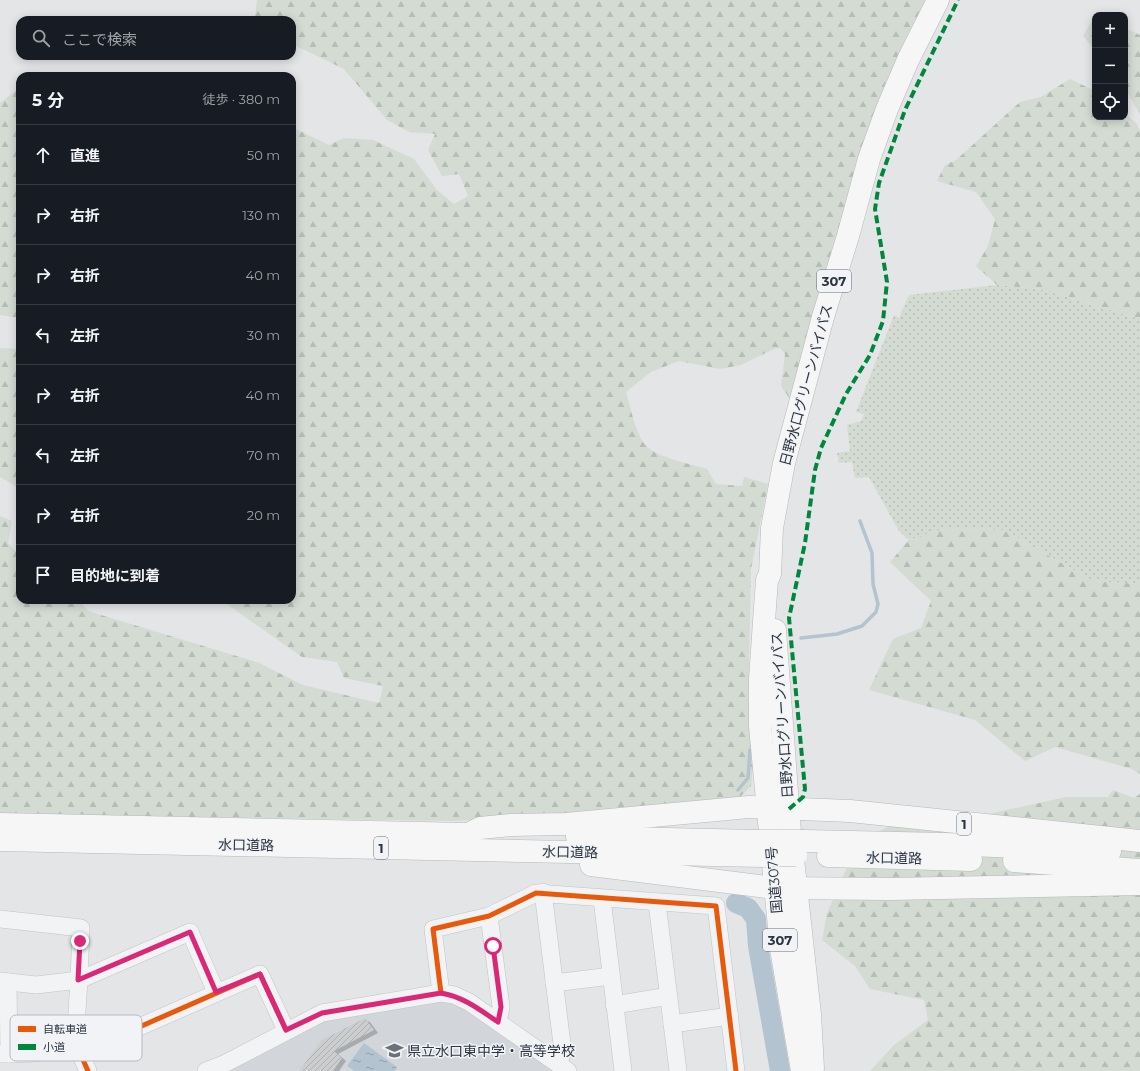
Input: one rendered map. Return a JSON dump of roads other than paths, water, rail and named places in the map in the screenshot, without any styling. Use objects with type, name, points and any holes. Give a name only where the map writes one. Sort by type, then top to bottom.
[{"type":"highway","name":"日野水口グリーンバイパス","points":[[778,808],[764,772],[760,726],[760,679],[765,600],[767,580],[770,574],[772,528],[784,463],[823,317],[848,236],[869,159],[887,109],[908,60],[938,0]]},
{"type":"highway","name":"日野水口グリーンバイパス","points":[[770,574],[773,580],[775,635],[778,808]]},
{"type":"highway","points":[[730,809],[752,797],[760,786],[764,772]]},
{"type":"highway","name":"1","points":[[468,834],[480,828],[511,825],[566,824],[730,809],[778,808],[850,811],[1140,841]]},
{"type":"highway","name":"国道307号","points":[[778,808],[775,888],[781,949],[802,1071]]},
{"type":"highway","name":"国道307号","points":[[778,808],[797,889],[810,1014],[813,1071]]},
{"type":"highway","name":"水口道路","points":[[0,824],[468,834],[760,848]]},
{"type":"highway","name":"水口道路","points":[[0,840],[483,850],[1055,848],[1140,854]]},
{"type":"highway","name":"水口道路","points":[[805,848],[1140,870]]},
{"type":"highway","name":"1","points":[[483,850],[489,855],[588,864],[775,888],[797,889],[1140,884]]},
{"type":"street","points":[[544,892],[563,1052],[563,1068]]},
{"type":"street","points":[[441,993],[433,929],[489,916],[536,893],[544,892],[602,899],[716,906],[736,1071]]},
{"type":"street","points":[[602,899],[623,1071]]},
{"type":"street","points":[[657,903],[678,1071]]},
{"type":"street","points":[[489,916],[501,1007],[498,1022]]},
{"type":"street","points":[[0,919],[81,928],[76,1015]]},
{"type":"street","points":[[5,1054],[4,982],[36,985],[78,980],[190,932],[216,992]]},
{"type":"street","points":[[142,1025],[260,974],[286,1030]]},
{"type":"street","points":[[554,983],[611,976]]},
{"type":"street","points":[[206,1071],[224,1064],[286,1030],[322,1013],[441,993],[454,995],[468,1002],[563,1068]]},
{"type":"street","points":[[614,1004],[669,996]]},
{"type":"street","points":[[672,1024],[730,1016]]},
{"type":"street","points":[[84,1061],[88,1071]]},
{"type":"water","points":[[364,1043],[397,1067],[395,1071],[354,1071],[347,1066]]},
{"type":"waterway","points":[[801,638],[837,634],[862,626],[876,612],[878,604],[873,584],[872,553],[860,521]]},
{"type":"waterway","points":[[738,790],[748,778],[750,750]]},
{"type":"waterway","points":[[736,903],[748,908],[756,919],[758,946],[780,1071]]},
{"type":"place","name":"県立水口東中学・高等学校","points":[[394,1051]]}]
